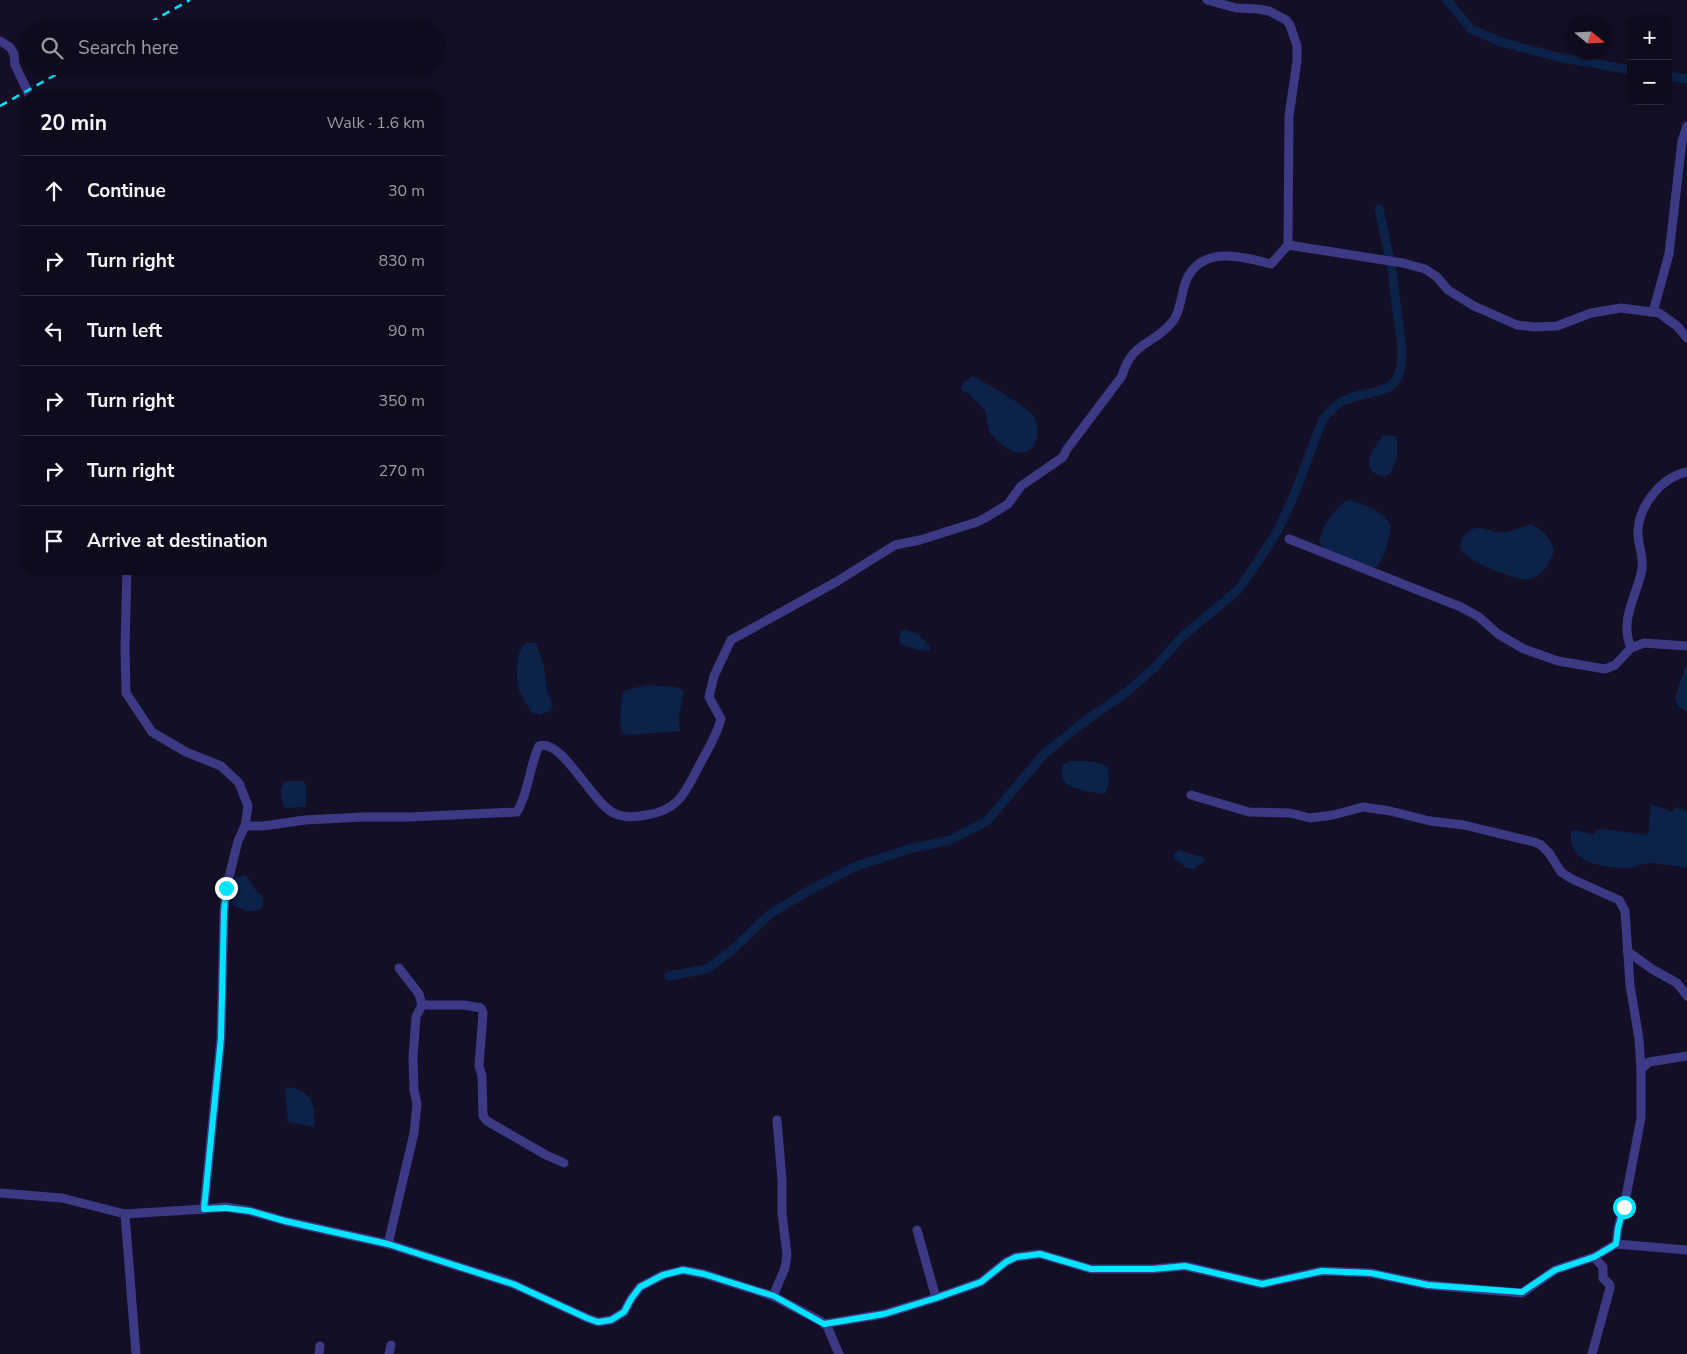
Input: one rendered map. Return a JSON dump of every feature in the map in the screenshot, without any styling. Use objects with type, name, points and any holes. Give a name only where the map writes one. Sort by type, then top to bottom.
[{"type":"street","points":[[245,826],[353,817],[408,817],[517,812],[522,801],[535,754],[539,746],[542,745],[551,747],[562,755],[602,804],[614,814],[631,817],[663,812],[676,803],[686,791],[718,732],[721,719],[709,697],[714,676],[731,640],[836,582],[895,545],[920,540],[977,522],[1008,504],[1021,486],[1063,457],[1122,376],[1125,363],[1134,350],[1163,332],[1175,320],[1186,281],[1193,268],[1206,258],[1230,256],[1244,257],[1271,264],[1288,245],[1289,116],[1297,61],[1297,46],[1290,25],[1277,14],[1258,8],[1236,8],[1207,0]]},
{"type":"street","points":[[0,41],[10,47],[14,54],[15,66],[28,90]]},
{"type":"street","points":[[1653,312],[1670,254],[1680,149],[1687,126]]},
{"type":"street","points":[[1288,245],[1403,263],[1431,272],[1448,290],[1474,306],[1517,325],[1534,328],[1557,326],[1591,313],[1622,308],[1659,312],[1677,326],[1687,338]]},
{"type":"street","points":[[1631,648],[1628,641],[1627,626],[1629,610],[1642,569],[1638,532],[1639,521],[1649,500],[1663,482],[1677,474],[1687,472]]},
{"type":"street","points":[[1289,539],[1461,607],[1479,616],[1498,634],[1524,649],[1558,660],[1605,669],[1615,665],[1631,648],[1644,643],[1687,646]]},
{"type":"street","points":[[127,575],[126,693],[152,732],[186,752],[222,766],[239,783],[248,806],[245,826],[238,841],[226,888],[221,1038],[204,1209]]},
{"type":"street","points":[[1191,795],[1249,812],[1290,813],[1310,818],[1333,816],[1363,807],[1430,821],[1464,824],[1541,845],[1561,872],[1572,879],[1619,900],[1625,911],[1630,985],[1639,1039],[1641,1118],[1616,1244]]},
{"type":"street","points":[[1628,951],[1678,983],[1687,996]]},
{"type":"street","points":[[388,1244],[414,1133],[417,1104],[414,1090],[413,1057],[416,1017],[422,1005],[420,994],[399,968]]},
{"type":"street","points":[[422,1005],[464,1005],[481,1008],[484,1013],[479,1066],[482,1076],[483,1116],[487,1121],[546,1155],[564,1163]]},
{"type":"street","points":[[1641,1069],[1649,1062],[1687,1056]]},
{"type":"street","points":[[774,1296],[785,1268],[787,1255],[782,1213],[782,1181],[777,1120]]},
{"type":"street","points":[[0,1193],[62,1198],[125,1214],[226,1208],[250,1211],[285,1221],[388,1244],[513,1284],[598,1322],[611,1320],[624,1312],[640,1287],[663,1275],[683,1270],[704,1274],[774,1296],[824,1324],[827,1326],[839,1354]]},
{"type":"street","points":[[125,1214],[136,1354]]},
{"type":"street","points":[[917,1230],[936,1298]]},
{"type":"street","points":[[824,1324],[884,1314],[936,1298],[981,1282],[1006,1262],[1016,1257],[1031,1254],[1040,1254],[1091,1269],[1153,1269],[1185,1266],[1262,1284],[1322,1271],[1371,1273],[1428,1285],[1522,1292],[1555,1270],[1594,1257],[1616,1244],[1687,1250]]},
{"type":"street","points":[[1592,1354],[1610,1288],[1610,1285],[1603,1278],[1602,1267],[1594,1257]]},
{"type":"water","points":[[973,376],[1015,401],[1034,417],[1038,433],[1031,449],[1021,453],[1012,451],[989,432],[985,410],[968,393],[961,390],[963,384]]},
{"type":"water","points":[[1383,436],[1397,437],[1397,458],[1390,474],[1384,477],[1371,470],[1369,460],[1374,448]]},
{"type":"water","points":[[1350,500],[1379,512],[1390,525],[1391,531],[1386,548],[1377,567],[1372,568],[1328,550],[1321,544],[1321,536],[1326,523],[1341,505]]},
{"type":"water","points":[[1531,524],[1546,534],[1554,551],[1539,575],[1530,579],[1504,574],[1481,565],[1465,554],[1460,546],[1464,535],[1474,528],[1505,532]]},
{"type":"water","points":[[902,630],[919,635],[931,649],[929,651],[918,650],[900,644],[899,636]]},
{"type":"water","points":[[526,643],[536,643],[544,666],[547,692],[553,706],[549,711],[540,715],[531,712],[518,686],[517,669],[520,651]]},
{"type":"water","points":[[1687,662],[1687,712],[1678,706],[1675,698]]},
{"type":"water","points":[[646,685],[677,687],[684,691],[679,716],[680,731],[628,735],[622,733],[620,718],[622,694],[624,691]]},
{"type":"water","points":[[1070,761],[1094,762],[1108,767],[1109,783],[1105,794],[1071,787],[1067,784],[1062,777],[1062,765]]},
{"type":"water","points":[[288,781],[303,781],[306,786],[306,807],[285,808],[281,792],[282,785]]},
{"type":"water","points":[[1651,804],[1672,812],[1676,807],[1687,811],[1687,868],[1652,863],[1626,868],[1603,866],[1579,856],[1574,849],[1571,841],[1571,831],[1594,834],[1596,830],[1603,829],[1648,835]]},
{"type":"water","points":[[1178,850],[1205,859],[1194,869],[1187,868],[1173,858]]},
{"type":"water","points":[[246,875],[264,900],[262,908],[258,910],[247,910],[232,904],[230,892],[232,878]]},
{"type":"water","points":[[285,1087],[301,1091],[310,1099],[314,1111],[314,1127],[288,1122]]},
{"type":"waterway","points":[[1447,0],[1471,29],[1501,42],[1558,57],[1627,69]]},
{"type":"waterway","points":[[1672,77],[1687,79]]},
{"type":"waterway","points":[[669,976],[707,969],[730,952],[770,914],[854,867],[909,849],[950,840],[987,821],[1044,754],[1081,724],[1128,691],[1154,668],[1182,637],[1238,590],[1278,530],[1292,500],[1323,419],[1343,401],[1385,389],[1398,377],[1402,349],[1392,270],[1379,209]]},
{"type":"railway","points":[[154,20],[190,0]]},
{"type":"railway","points":[[28,90],[55,75]]},
{"type":"railway","points":[[0,106],[20,95]]},
{"type":"route","points":[[226,888],[221,1038],[204,1209],[226,1208],[250,1211],[285,1221],[388,1244],[513,1284],[598,1322],[611,1320],[624,1312],[640,1287],[663,1275],[683,1270],[704,1274],[774,1296],[806,1312],[824,1324],[884,1314],[936,1298],[981,1282],[1006,1262],[1016,1257],[1031,1254],[1040,1254],[1060,1259],[1091,1269],[1153,1269],[1185,1266],[1262,1284],[1322,1271],[1371,1273],[1428,1285],[1522,1292],[1534,1286],[1555,1270],[1594,1257],[1616,1244],[1624,1207]]}]
